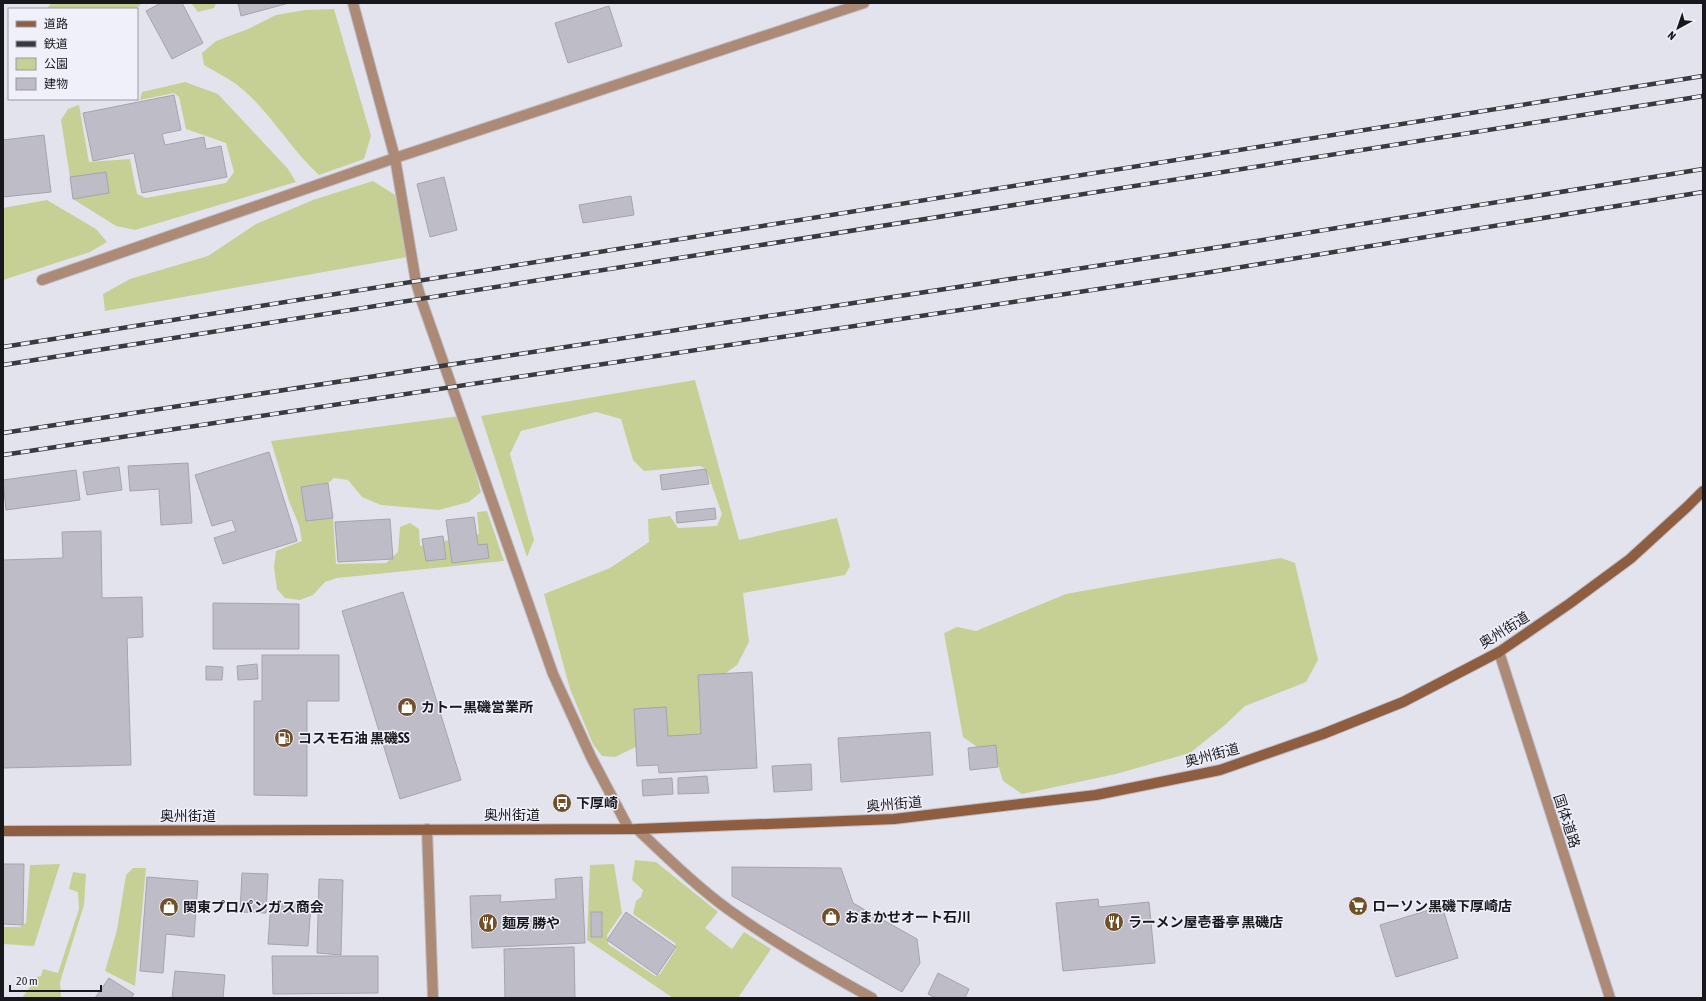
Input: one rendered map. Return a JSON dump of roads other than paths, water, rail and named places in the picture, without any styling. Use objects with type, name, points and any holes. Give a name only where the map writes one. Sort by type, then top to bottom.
[{"type":"main road","name":"奥州街道","points":[[3,831],[633,829],[894,819],[1096,795],[1220,770],[1323,734],[1403,702],[1498,652],[1569,604],[1630,559],[1688,506],[1703,490]]},
{"type":"street","points":[[353,3],[395,158],[416,282],[421,299],[554,674],[591,757],[633,829],[680,870],[728,910],[806,962],[872,998]]},
{"type":"street","points":[[42,280],[395,158],[864,3]]},
{"type":"street","name":"国体道路","points":[[1498,652],[1610,998]]},
{"type":"street","points":[[427,829],[433,998]]},
{"type":"railway","points":[[3,347],[1703,76]]},
{"type":"railway","points":[[3,365],[1703,96]]},
{"type":"railway","points":[[3,433],[1207,249],[1703,169]]},
{"type":"railway","points":[[3,455],[1211,272],[1703,192]]},
{"type":"place","name":"カトー黒磯営業所","points":[[407,707]]},
{"type":"place","name":"コスモ石油 黒磯SS","points":[[284,738]]},
{"type":"place","name":"下厚崎","points":[[562,803]]},
{"type":"place","name":"ローソン黒磯下厚崎店","points":[[1358,906]]},
{"type":"place","name":"関東プロパンガス商会","points":[[169,907]]},
{"type":"place","name":"おまかせオート石川","points":[[831,917]]},
{"type":"place","name":"ラーメン屋壱番亭 黒磯店","points":[[1114,922]]},
{"type":"place","name":"麺房 勝や","points":[[488,923]]}]
